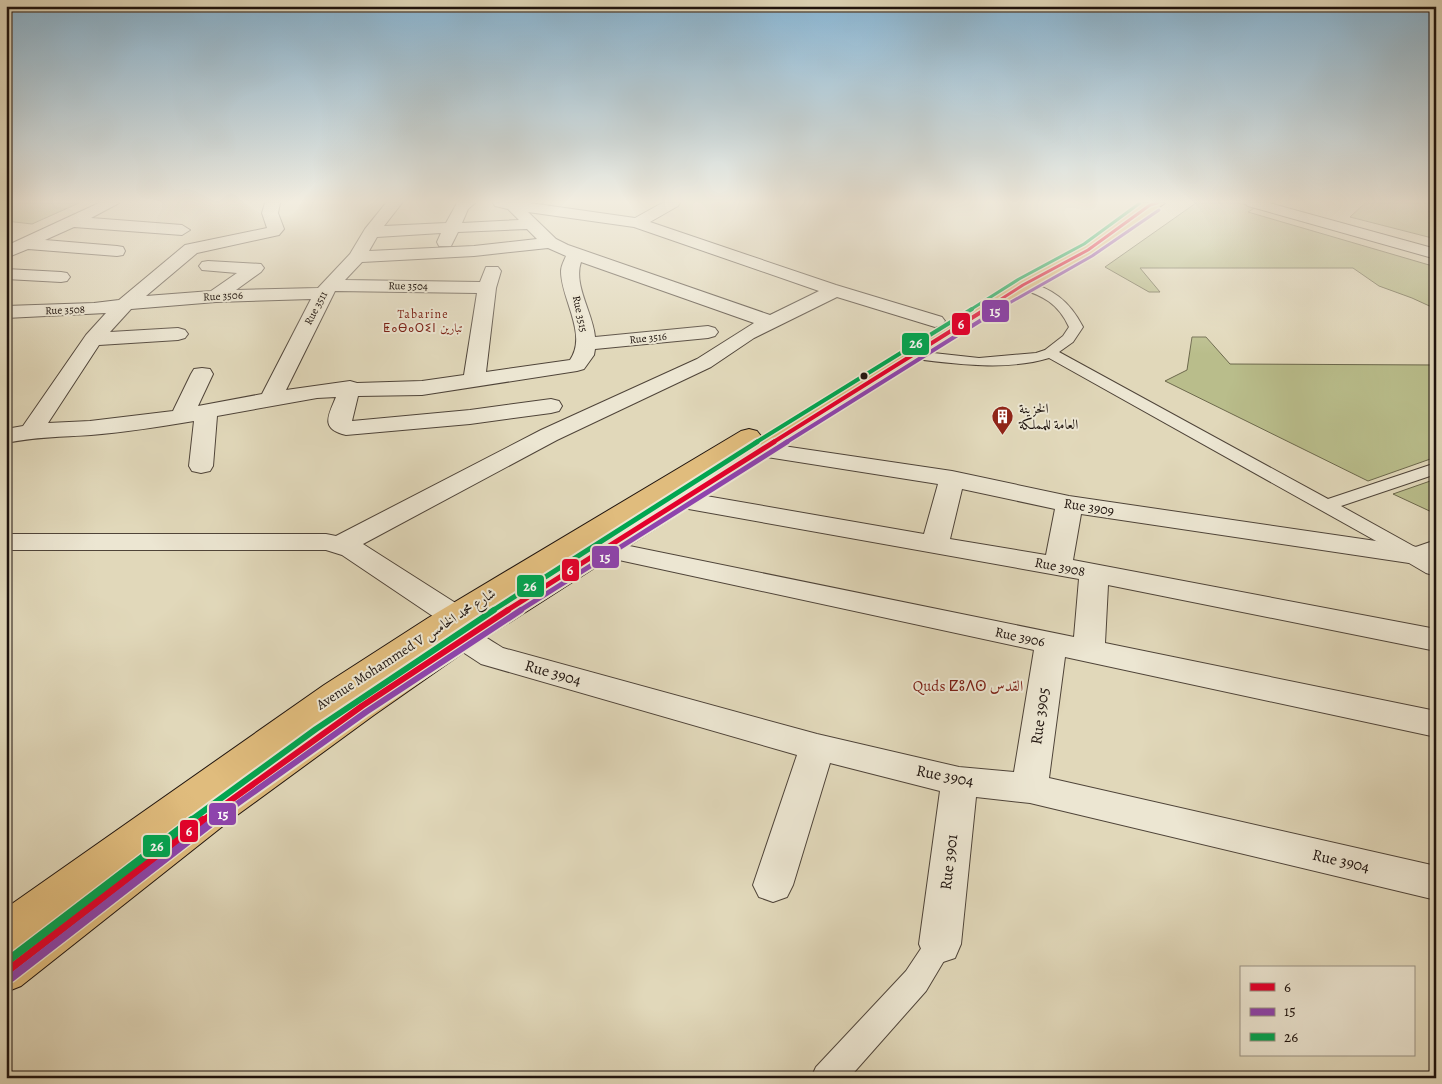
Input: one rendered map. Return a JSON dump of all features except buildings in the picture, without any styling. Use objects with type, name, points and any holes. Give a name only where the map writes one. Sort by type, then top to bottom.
[{"type":"main road","name":"Avenue Mohammed V شارع محمد الخامس","points":[[6,972],[220,807],[362,706],[459,627],[936,321],[1046,254]]},
{"type":"main road","name":"Avenue Mohammed V شارع محمد الخامس","points":[[6,932],[320,704],[459,627],[605,550],[1023,286],[1082,254]]},
{"type":"street","points":[[31,431],[93,339],[124,306],[184,254]]},
{"type":"street","points":[[179,299],[218,254]]},
{"type":"street","name":"Rue 3511","points":[[271,399],[326,289],[359,254]]},
{"type":"street","points":[[357,257],[429,254]]},
{"type":"street","points":[[575,254],[771,322]]},
{"type":"street","name":"Rue 3515","points":[[474,379],[570,367],[581,361],[587,344],[570,269],[575,254]]},
{"type":"street","points":[[729,254],[936,321]]},
{"type":"street","points":[[208,266],[254,268],[216,296]]},
{"type":"street","points":[[6,274],[61,277]]},
{"type":"street","name":"Rue 3504","points":[[326,289],[490,280],[474,379]]},
{"type":"street","name":"Rue 3506","points":[[124,306],[148,301],[326,289]]},
{"type":"street","points":[[340,545],[549,435],[704,363],[747,334],[836,290]]},
{"type":"street","name":"Rue 3508","points":[[6,312],[124,306]]},
{"type":"street","name":"Rue 3516","points":[[587,344],[708,332]]},
{"type":"street","points":[[93,339],[178,334]]},
{"type":"street","points":[[182,415],[202,374]]},
{"type":"street","points":[[6,436],[31,431],[129,424],[206,412],[271,399],[350,388],[406,389],[474,379]]},
{"type":"street","points":[[350,388],[340,416],[340,425],[346,428],[470,417],[552,406]]},
{"type":"street","points":[[201,466],[206,412]]},
{"type":"street","name":"Rue 3909","points":[[763,450],[952,479],[1069,504],[1429,557]]},
{"type":"street","points":[[935,545],[952,479]]},
{"type":"street","name":"Rue 3908","points":[[683,500],[1058,566],[1436,640]]},
{"type":"street","points":[[1058,566],[1069,504]]},
{"type":"street","name":"Rue 3904","points":[[6,542],[326,542],[340,545],[352,549],[459,627],[492,656],[817,747],[959,781],[1030,788],[1436,883]]},
{"type":"street","name":"Rue 3906","points":[[605,550],[1436,724]]},
{"type":"street","points":[[1089,652],[1094,573]]},
{"type":"street","name":"Rue 3905","points":[[1030,788],[1051,644]]},
{"type":"street","points":[[773,885],[817,747]]},
{"type":"street","name":"Rue 3901","points":[[940,944],[959,781]]},
{"type":"lane","points":[[915,355],[979,362],[1037,357],[1050,353],[1068,339],[1076,327],[1067,308],[1047,293],[1023,286]]},
{"type":"lane","points":[[1050,353],[1325,506],[1429,557]]},
{"type":"lane","points":[[1325,506],[1436,468]]},
{"type":"lane","points":[[827,1078],[916,981],[940,944]]},
{"type":"green space","points":[[1124,254],[1390,254],[1436,267],[1436,309],[1379,286],[1353,268],[1140,268],[1160,292],[1149,292],[1105,267]]},
{"type":"green space","points":[[1192,337],[1206,337],[1230,364],[1436,365],[1436,457],[1368,481],[1165,381],[1187,370]]},
{"type":"green space","points":[[1436,479],[1436,514],[1393,494]]},
{"type":"transit line","name":"26","points":[[6,962],[182,827],[361,698],[524,590],[688,486],[1019,279],[1066,254]]},
{"type":"transit line","name":"6","points":[[6,972],[220,807],[362,706],[463,638],[1023,285],[1081,254]]},
{"type":"transit line","name":"15","points":[[11,978],[224,813],[366,712],[467,644],[1027,291],[1095,254]]},
{"type":"place","name":"الخزينة العامة للمملكة","points":[[1003,435]]},
{"type":"district","name":"Tabarine ⵟⴰⴱⴰⵔⵉⵏ تبارين","points":[[423,321]]},
{"type":"district","name":"Quds ⵇⵓⴷⵙ القدس","points":[[968,686]]}]
